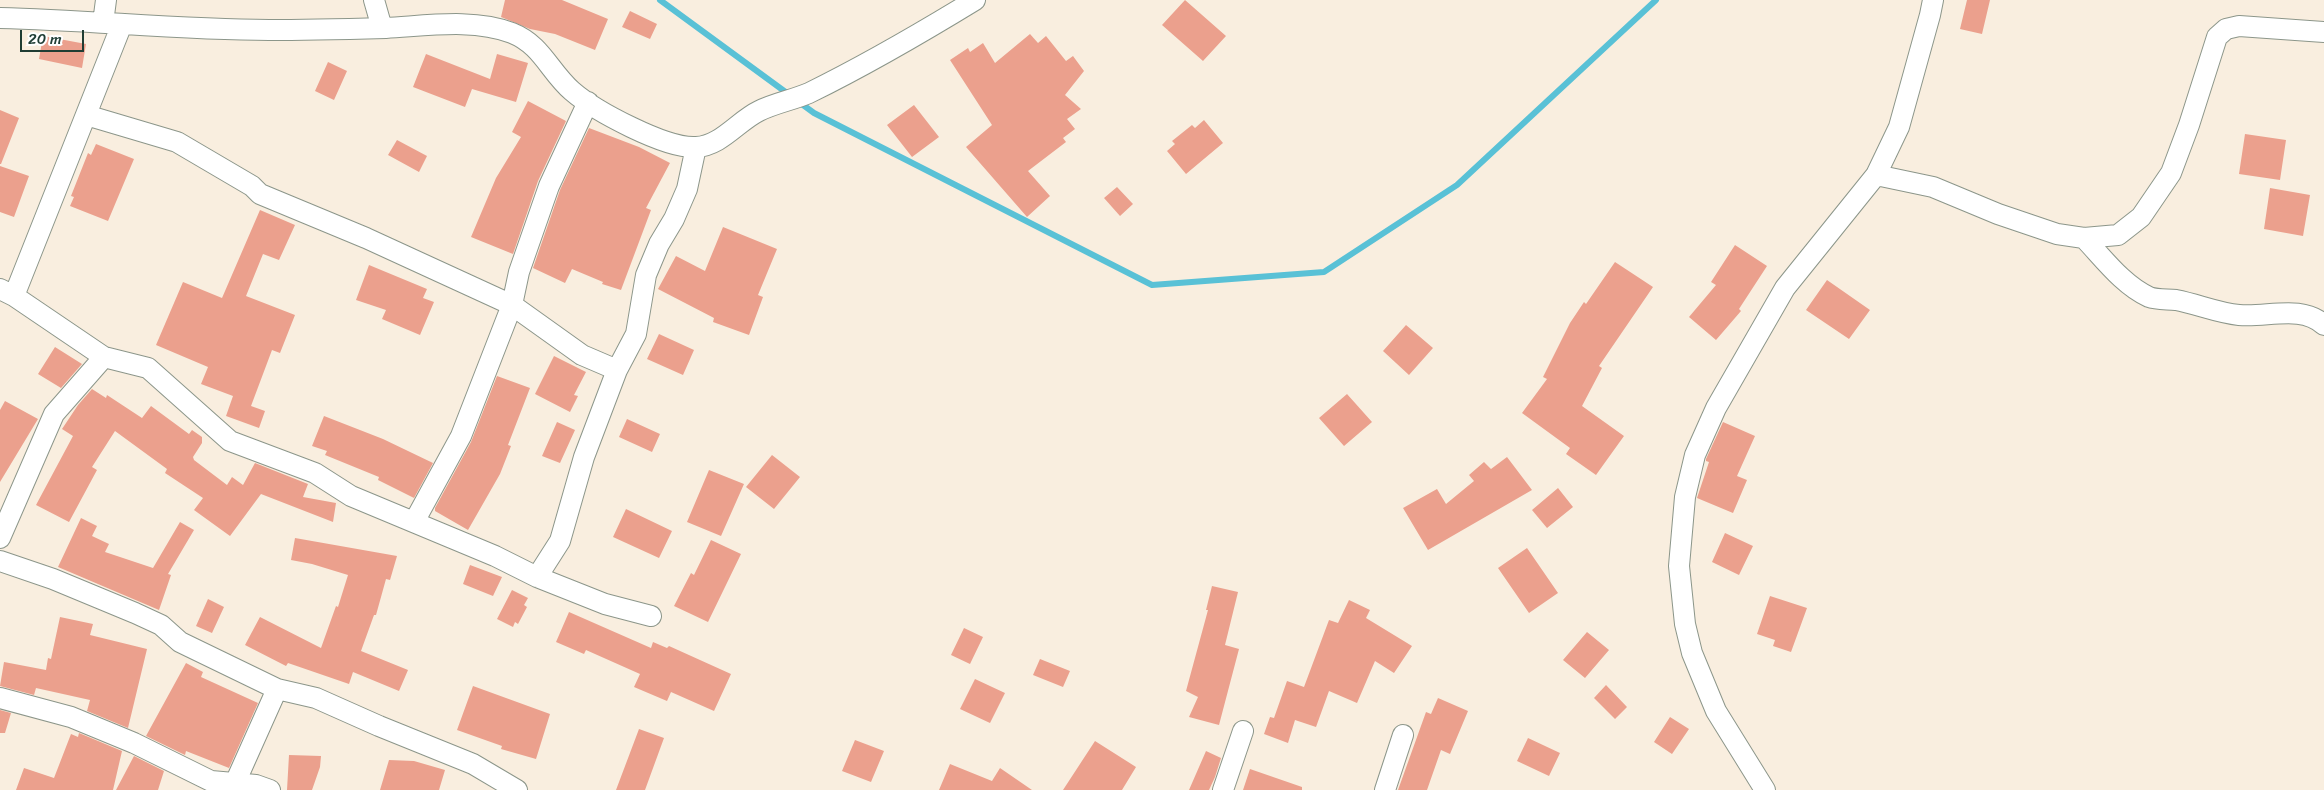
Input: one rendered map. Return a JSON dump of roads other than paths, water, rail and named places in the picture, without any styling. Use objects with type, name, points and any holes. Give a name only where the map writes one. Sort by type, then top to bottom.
[{"type":"street","points":[[106,0],[113,23],[86,115],[7,292],[104,358],[148,368],[230,441],[315,473],[351,496],[537,577],[605,604],[651,616]]},
{"type":"street","points":[[374,0],[382,28]]},
{"type":"street","points":[[0,18],[268,30],[464,26],[509,32],[520,37],[538,50],[572,91],[614,118],[657,138],[696,147],[709,144],[725,135],[757,112],[806,94],[856,68],[975,0]]},
{"type":"street","points":[[1765,790],[1716,711],[1692,653],[1685,624],[1679,566],[1685,497],[1695,455],[1716,408],[1785,288],[1876,175],[1899,127],[1930,15],[1932,0]]},
{"type":"street","points":[[1876,175],[1933,187],[2006,217],[2057,234],[2084,238],[2118,235],[2141,217],[2171,173],[2190,125],[2216,36],[2226,30],[2239,26],[2324,32]]},
{"type":"street","points":[[414,522],[461,436],[512,305],[519,272],[549,186],[588,102]]},
{"type":"street","points":[[86,115],[177,142],[252,186],[260,194],[366,238],[512,305],[582,355],[617,370]]},
{"type":"street","points":[[537,577],[560,540],[584,457],[617,370],[636,334],[646,275],[659,244],[674,219],[687,189],[696,147]]},
{"type":"street","points":[[2084,238],[2136,290],[2152,298],[2174,300],[2239,315],[2302,313],[2316,318],[2324,325]]},
{"type":"street","points":[[0,538],[54,414],[104,358]]},
{"type":"street","points":[[0,562],[53,579],[160,625],[180,642],[277,689],[316,698],[473,764],[517,790]]},
{"type":"street","points":[[235,783],[277,689]]},
{"type":"street","points":[[0,698],[72,717],[134,743],[212,781],[256,784],[270,790]]},
{"type":"street","points":[[1223,790],[1243,731]]},
{"type":"street","points":[[1385,790],[1403,735]]},
{"type":"waterway","points":[[660,0],[791,96]]},
{"type":"waterway","points":[[799,102],[814,113],[1152,285],[1324,272],[1457,185],[1656,0]]}]
